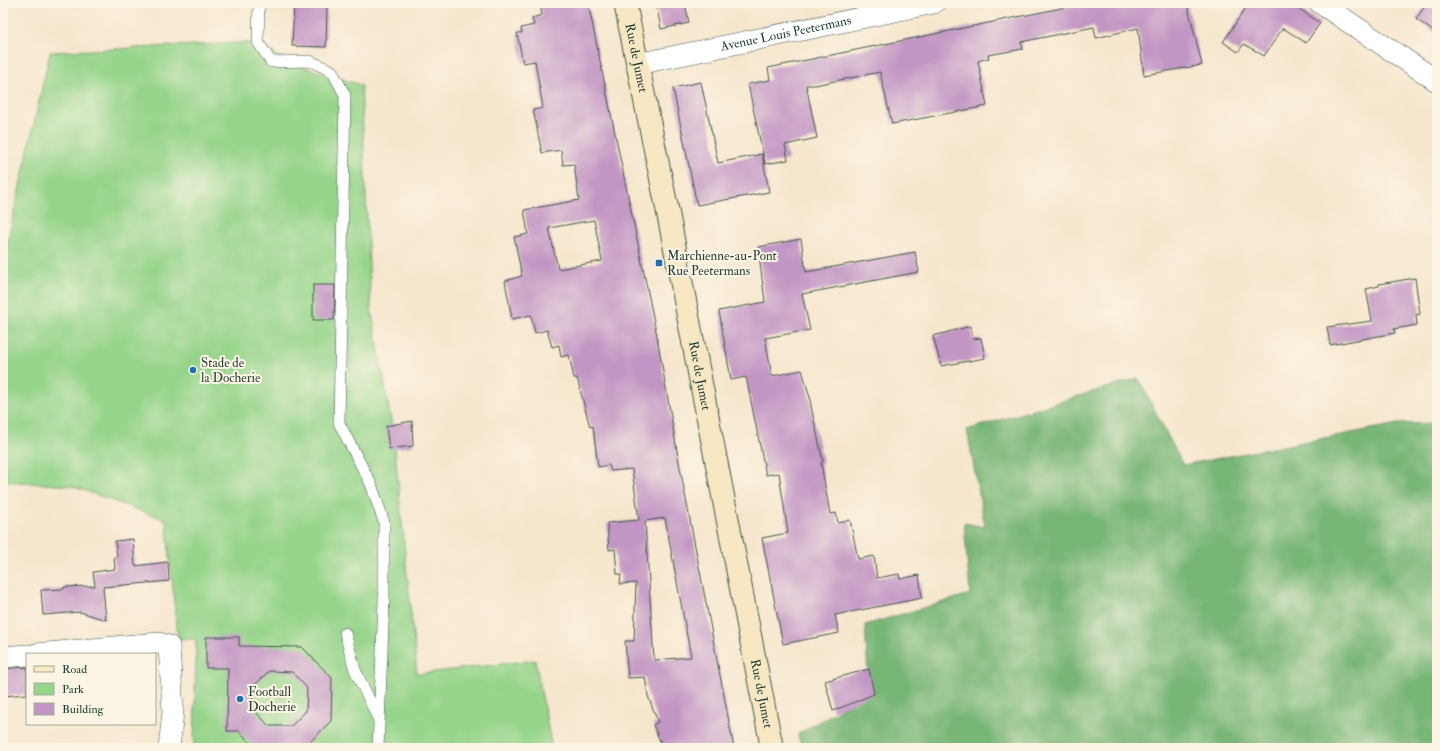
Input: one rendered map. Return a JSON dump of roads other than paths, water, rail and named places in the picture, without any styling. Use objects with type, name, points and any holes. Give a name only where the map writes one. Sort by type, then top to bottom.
[{"type":"street","name":"Rue de Jumet","points":[[625,3],[672,228],[772,748]]},
{"type":"street","name":"Avenue Louis Peetermans","points":[[637,64],[934,3]]},
{"type":"street","points":[[1320,3],[1437,81]]},
{"type":"street","points":[[46,653],[159,642],[169,646],[173,712],[169,748]]},
{"type":"street","points":[[3,657],[26,655]]},
{"type":"lane","points":[[259,3],[258,42],[271,62],[310,61],[332,71],[345,95],[339,423],[371,484],[384,522],[384,601],[378,748]]},
{"type":"lane","points":[[345,633],[355,670],[379,722]]},
{"type":"place","name":"Marchienne-au-Pont Rue Peetermans","points":[[659,263]]},
{"type":"place","name":"Stade de la Docherie","points":[[193,370]]},
{"type":"place","name":"Football Docherie","points":[[240,699]]}]
